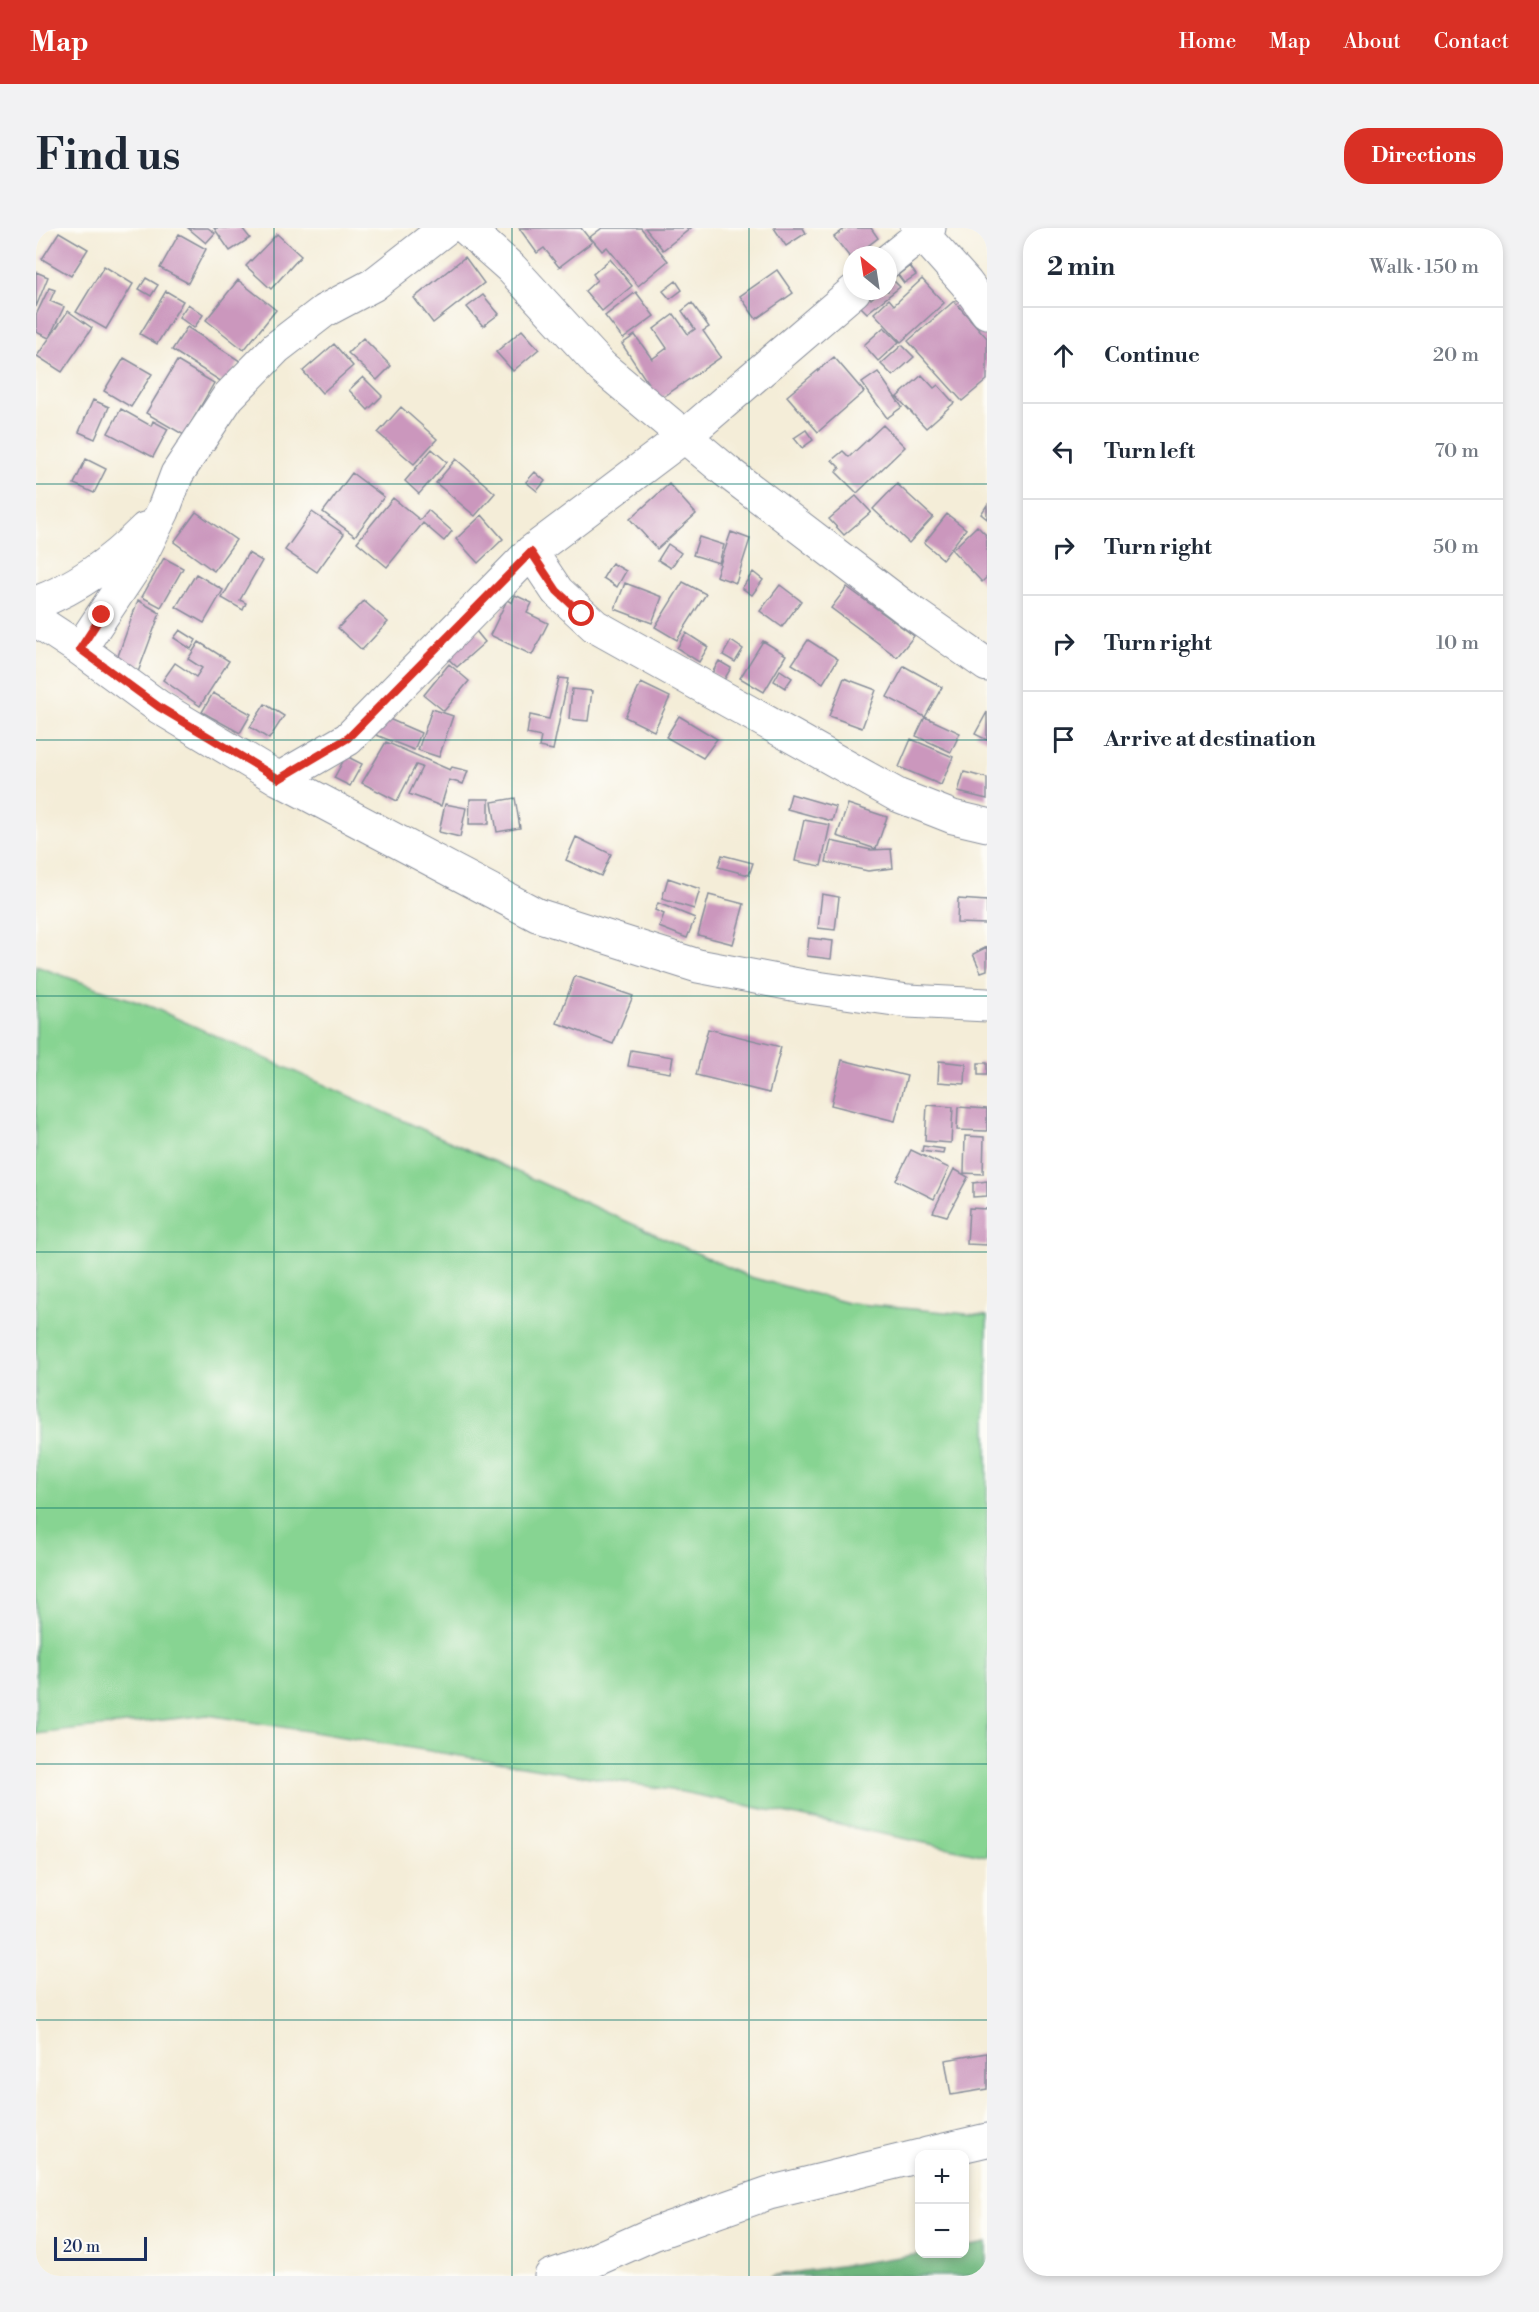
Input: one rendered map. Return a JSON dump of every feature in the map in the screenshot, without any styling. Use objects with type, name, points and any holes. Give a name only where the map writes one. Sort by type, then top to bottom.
[{"type":"street","points":[[80,649],[136,565],[163,511],[177,474],[228,397],[276,348],[324,311],[373,285],[446,228]]},
{"type":"street","points":[[466,228],[511,268],[602,366],[726,471],[888,595],[987,665]]},
{"type":"street","points":[[897,253],[922,230],[987,312]]},
{"type":"street","points":[[279,779],[348,738],[531,552],[686,435],[844,300]]},
{"type":"street","points":[[36,603],[60,594],[83,580],[120,553],[163,511]]},
{"type":"street","points":[[531,552],[557,591],[596,626],[897,795],[953,817],[987,825]]},
{"type":"street","points":[[36,620],[159,707],[279,779],[537,915],[698,966],[803,986],[908,1001],[987,1005]]},
{"type":"street","points":[[944,2150],[987,2140]]},
{"type":"street","points":[[551,2276],[588,2263],[653,2234],[769,2193],[915,2157]]},
{"type":"green space","points":[[36,966],[154,1008],[750,1277],[848,1303],[987,1316],[987,1856],[683,1792],[208,1715],[36,1734]]},
{"type":"green space","points":[[987,2243],[987,2276],[771,2276],[915,2255],[915,2258],[969,2258],[969,2246]]},
{"type":"building","points":[[188,228],[208,228],[215,233],[206,243]]},
{"type":"building","points":[[214,228],[242,228],[250,238],[230,251]]},
{"type":"building","points":[[519,228],[581,228],[592,242],[559,267],[544,248],[537,253]]},
{"type":"building","points":[[602,228],[641,228],[668,261],[638,286],[607,247],[602,251],[590,237]]},
{"type":"building","points":[[645,228],[691,228],[663,250]]},
{"type":"building","points":[[774,228],[803,228],[806,233],[786,246]]},
{"type":"building","points":[[846,228],[871,228],[878,238],[868,246],[843,246],[843,248],[834,237]]},
{"type":"building","points":[[59,232],[88,249],[71,276],[42,259]]},
{"type":"building","points":[[179,234],[206,249],[188,283],[160,268]]},
{"type":"building","points":[[277,234],[301,256],[271,289],[246,266]]},
{"type":"building","points":[[465,257],[484,283],[433,323],[414,298]]},
{"type":"building","points":[[610,259],[632,286],[602,311],[585,291],[597,280],[593,274]]},
{"type":"building","points":[[104,266],[133,284],[106,329],[76,312]]},
{"type":"building","points":[[910,266],[916,275],[904,283],[898,275]]},
{"type":"building","points":[[777,270],[793,293],[756,319],[740,296]]},
{"type":"building","points":[[36,272],[48,277],[36,307]]},
{"type":"building","points":[[146,278],[158,285],[151,296],[139,289]]},
{"type":"building","points":[[922,279],[944,303],[901,342],[874,313],[888,300],[894,305]]},
{"type":"building","points":[[238,280],[276,310],[244,350],[206,320]]},
{"type":"building","points":[[676,281],[682,290],[670,299],[663,291]]},
{"type":"building","points":[[49,288],[55,290],[50,301],[64,307],[49,338],[36,332],[36,315]]},
{"type":"building","points":[[166,291],[183,301],[157,344],[140,334]]},
{"type":"building","points":[[636,292],[654,316],[623,339],[605,316]]},
{"type":"building","points":[[483,295],[499,314],[483,326],[467,307]]},
{"type":"building","points":[[863,300],[884,300],[867,313],[858,304]]},
{"type":"building","points":[[954,301],[987,338],[987,380],[962,401],[908,341]]},
{"type":"building","points":[[692,303],[709,327],[703,331],[721,357],[659,400],[622,344],[635,335],[652,359],[667,348],[654,329],[674,314],[688,334],[695,329],[682,311]]},
{"type":"building","points":[[188,304],[203,315],[194,328],[179,317]]},
{"type":"building","points":[[68,311],[92,328],[62,372],[37,356]]},
{"type":"building","points":[[187,327],[240,361],[225,384],[172,350]]},
{"type":"building","points":[[884,327],[899,342],[878,361],[864,345]]},
{"type":"building","points":[[522,330],[539,349],[513,371],[496,352]]},
{"type":"building","points":[[363,338],[391,366],[377,380],[348,353]]},
{"type":"building","points":[[334,344],[353,366],[322,393],[303,371]]},
{"type":"building","points":[[902,345],[914,357],[893,376],[881,364]]},
{"type":"building","points":[[834,357],[864,392],[818,432],[787,396]]},
{"type":"building","points":[[124,358],[152,374],[131,407],[104,391]]},
{"type":"building","points":[[177,361],[214,383],[184,435],[146,413]]},
{"type":"building","points":[[878,372],[902,407],[887,418],[862,383]]},
{"type":"building","points":[[922,375],[934,388],[938,385],[954,403],[926,428],[897,397]]},
{"type":"building","points":[[363,377],[382,396],[368,410],[349,390]]},
{"type":"building","points":[[93,400],[109,407],[95,439],[79,432]]},
{"type":"building","points":[[401,407],[437,439],[414,464],[378,433]]},
{"type":"building","points":[[121,409],[151,426],[153,421],[168,429],[153,457],[108,433]]},
{"type":"building","points":[[883,425],[905,447],[857,493],[836,472],[840,468],[832,460],[843,451],[849,457]]},
{"type":"building","points":[[806,430],[813,440],[802,448],[794,438]]},
{"type":"building","points":[[432,449],[447,462],[419,494],[405,481]]},
{"type":"building","points":[[86,459],[106,469],[94,493],[74,484]]},
{"type":"building","points":[[456,459],[495,493],[475,516],[436,483]]},
{"type":"building","points":[[535,472],[545,481],[537,491],[526,482]]},
{"type":"building","points":[[352,473],[384,497],[355,536],[323,512]]},
{"type":"building","points":[[669,484],[696,514],[657,549],[630,519]]},
{"type":"building","points":[[897,484],[933,517],[909,543],[873,509]]},
{"type":"building","points":[[856,496],[871,512],[844,535],[829,519]]},
{"type":"building","points":[[393,498],[420,520],[428,510],[452,531],[444,541],[423,523],[387,567],[357,542]]},
{"type":"building","points":[[987,505],[987,519],[981,514]]},
{"type":"building","points":[[196,512],[236,540],[214,571],[174,542]]},
{"type":"building","points":[[312,512],[344,534],[317,572],[285,550]]},
{"type":"building","points":[[947,514],[966,529],[943,559],[924,543]]},
{"type":"building","points":[[482,515],[503,539],[478,563],[456,539]]},
{"type":"building","points":[[977,526],[987,536],[987,577],[982,582],[952,550]]},
{"type":"building","points":[[731,532],[750,539],[736,583],[716,576]]},
{"type":"building","points":[[699,537],[724,545],[719,563],[693,555]]},
{"type":"building","points":[[668,544],[681,553],[671,568],[658,560]]},
{"type":"building","points":[[248,553],[262,561],[240,600],[246,603],[243,610],[222,598]]},
{"type":"building","points":[[164,558],[183,568],[161,607],[142,597]]},
{"type":"building","points":[[612,563],[626,571],[617,587],[603,578]]},
{"type":"building","points":[[753,572],[763,580],[752,595],[742,588]]},
{"type":"building","points":[[196,574],[223,590],[204,623],[176,607]]},
{"type":"building","points":[[683,582],[706,594],[677,640],[655,627]]},
{"type":"building","points":[[625,583],[662,597],[652,623],[615,609]]},
{"type":"building","points":[[780,585],[801,601],[782,627],[760,611]]},
{"type":"building","points":[[847,587],[914,636],[897,657],[831,608]]},
{"type":"building","points":[[515,595],[532,603],[527,613],[548,623],[532,655],[490,635],[507,600],[512,603]]},
{"type":"building","points":[[138,600],[160,613],[134,683],[113,670]]},
{"type":"building","points":[[364,601],[388,622],[362,650],[338,628]]},
{"type":"building","points":[[471,625],[485,642],[457,667],[441,652]]},
{"type":"building","points":[[180,630],[196,640],[191,649],[174,638]]},
{"type":"building","points":[[686,633],[708,647],[699,662],[677,648]]},
{"type":"building","points":[[808,640],[838,659],[823,683],[792,664]]},
{"type":"building","points":[[731,641],[743,649],[735,662],[723,655]]},
{"type":"building","points":[[763,641],[786,655],[764,692],[740,678]]},
{"type":"building","points":[[199,642],[229,661],[200,706],[163,680],[175,663],[196,677],[202,668],[188,659]]},
{"type":"building","points":[[719,661],[731,668],[724,680],[712,673]]},
{"type":"building","points":[[449,664],[469,681],[444,711],[424,695]]},
{"type":"building","points":[[904,666],[942,687],[925,717],[887,697]]},
{"type":"building","points":[[780,670],[792,678],[785,688],[774,681]]},
{"type":"building","points":[[559,678],[568,679],[553,750],[539,747],[541,737],[527,734],[530,715],[549,719]]},
{"type":"building","points":[[844,678],[876,690],[862,728],[829,716]]},
{"type":"building","points":[[641,683],[670,697],[654,731],[625,717]]},
{"type":"building","points":[[572,689],[592,691],[588,721],[569,719]]},
{"type":"building","points":[[213,693],[251,714],[240,733],[202,712]]},
{"type":"building","points":[[265,704],[284,716],[269,739],[250,727]]},
{"type":"building","points":[[432,709],[453,716],[439,757],[418,750]]},
{"type":"building","points":[[987,712],[987,740],[975,734]]},
{"type":"building","points":[[382,716],[421,733],[414,750],[374,734]]},
{"type":"building","points":[[679,716],[717,739],[703,758],[666,737]]},
{"type":"building","points":[[925,717],[960,733],[951,752],[916,736]]},
{"type":"building","points":[[911,739],[953,757],[941,785],[899,767]]},
{"type":"building","points":[[386,742],[450,770],[452,767],[468,771],[463,784],[449,780],[441,806],[409,794],[422,767],[416,765],[397,801],[362,783]]},
{"type":"building","points":[[346,756],[362,764],[350,786],[334,778]]},
{"type":"building","points":[[964,772],[987,778],[987,799],[958,792]]},
{"type":"building","points":[[791,794],[836,807],[832,821],[787,809]]},
{"type":"building","points":[[515,798],[520,828],[497,832],[492,802]]},
{"type":"building","points":[[470,799],[489,799],[489,824],[469,824]]},
{"type":"building","points":[[445,804],[466,808],[460,837],[439,832]]},
{"type":"building","points":[[848,804],[887,817],[876,849],[837,836]]},
{"type":"building","points":[[804,820],[830,825],[821,866],[795,861]]},
{"type":"building","points":[[576,837],[611,854],[601,876],[566,860]]},
{"type":"building","points":[[831,841],[871,850],[891,849],[893,868],[868,871],[826,862]]},
{"type":"building","points":[[722,855],[753,863],[749,875],[718,867]]},
{"type":"building","points":[[668,878],[700,889],[694,909],[662,899]]},
{"type":"building","points":[[822,894],[839,897],[835,930],[818,928]]},
{"type":"building","points":[[709,895],[744,904],[733,944],[698,935]]},
{"type":"building","points":[[958,899],[987,901],[987,924],[957,923]]},
{"type":"building","points":[[658,903],[695,918],[687,938],[659,927],[664,914],[655,910]]},
{"type":"building","points":[[809,938],[833,941],[831,959],[807,956]]},
{"type":"building","points":[[987,947],[987,970],[981,972],[973,954]]},
{"type":"building","points":[[575,976],[633,996],[613,1044],[557,1023]]},
{"type":"building","points":[[708,1029],[781,1047],[769,1093],[696,1075]]},
{"type":"building","points":[[631,1050],[673,1057],[670,1073],[628,1066]]},
{"type":"building","points":[[842,1060],[907,1076],[895,1121],[831,1105]]},
{"type":"building","points":[[939,1061],[966,1064],[965,1084],[938,1082]]},
{"type":"building","points":[[978,1063],[987,1063],[987,1075],[978,1075]]},
{"type":"building","points":[[927,1105],[953,1107],[951,1143],[925,1141]]},
{"type":"building","points":[[958,1107],[987,1109],[987,1131],[957,1130]]},
{"type":"building","points":[[965,1136],[984,1137],[983,1174],[964,1173]]},
{"type":"building","points":[[923,1146],[944,1149],[943,1154],[922,1151]]},
{"type":"building","points":[[911,1150],[949,1168],[934,1199],[896,1180]]},
{"type":"building","points":[[954,1169],[968,1177],[947,1216],[933,1212]]},
{"type":"building","points":[[987,1181],[987,1196],[973,1197],[973,1183]]},
{"type":"building","points":[[969,1208],[987,1209],[987,1245],[967,1244]]},
{"type":"building","points":[[987,2053],[987,2089],[951,2095],[945,2060]]},
{"type":"route","points":[[102,615],[80,649],[159,707],[279,779],[348,738],[531,552],[557,591],[582,614]]}]
